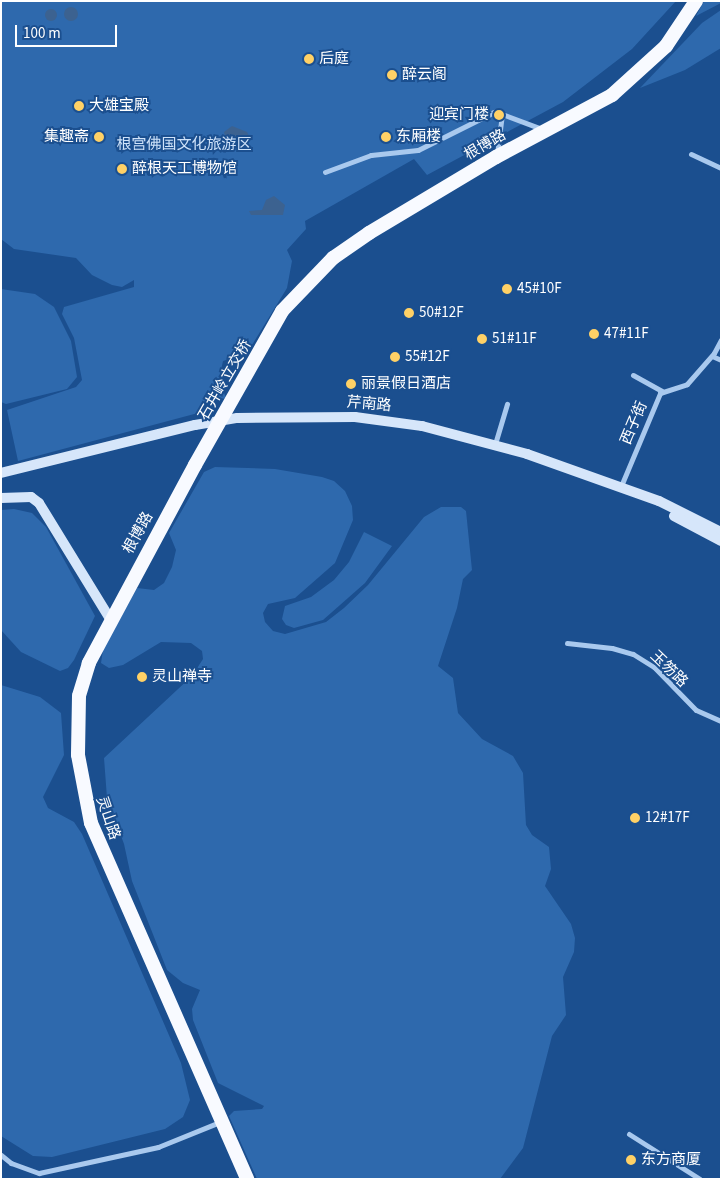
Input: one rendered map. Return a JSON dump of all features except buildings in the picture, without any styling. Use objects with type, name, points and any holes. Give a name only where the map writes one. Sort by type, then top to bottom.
[{"type":"highway","name":"根博路","points":[[282,311],[333,258],[496,157],[612,95],[636,76],[666,46],[696,1]]},
{"type":"highway","name":"石井岭立交桥","points":[[195,465],[282,311]]},
{"type":"highway","name":"根博路","points":[[110,619],[195,465]]},
{"type":"highway","name":"灵山路","points":[[110,619],[89,663],[79,696],[78,754],[86,806],[130,916],[247,1179]]},
{"type":"main road","name":"芹南路","points":[[1,473],[195,424],[236,418],[317,416],[392,420],[495,444],[621,486],[659,501],[721,532]]},
{"type":"main road","points":[[621,486],[721,541]]},
{"type":"main road","points":[[1,498],[31,497],[39,503],[110,619]]},
{"type":"street","points":[[325,172],[370,155],[418,150],[494,112],[544,130]]},
{"type":"street","points":[[496,157],[502,114]]},
{"type":"street","points":[[691,154],[721,168]]},
{"type":"street","name":"西子街","points":[[621,486],[662,391],[683,387],[712,356],[721,340]]},
{"type":"street","points":[[712,356],[721,360]]},
{"type":"street","points":[[633,375],[662,391]]},
{"type":"street","points":[[495,444],[507,404]]},
{"type":"street","name":"玉笏路","points":[[567,643],[612,648],[633,654],[654,667],[696,710],[721,721]]},
{"type":"street","points":[[1,1155],[11,1163],[39,1173],[158,1147],[222,1120]]},
{"type":"street","points":[[629,1134],[700,1179]]},
{"type":"green space","name":"根宫佛国文化旅游区","points":[[1,1],[676,1],[632,49],[563,102],[427,175],[414,159],[305,221],[306,229],[287,250],[292,261],[287,288],[247,353],[223,361],[219,379],[226,398],[212,401],[213,409],[18,461],[7,410],[76,387],[82,380],[74,338],[62,314],[64,307],[134,287],[134,280],[122,287],[112,285],[92,275],[76,258],[14,249],[1,239]]},
{"type":"green space","points":[[704,1],[721,1],[721,3],[696,16]]},
{"type":"green space","points":[[721,10],[721,48],[685,70],[640,88],[702,23]]},
{"type":"green space","points":[[1,289],[35,294],[54,307],[71,341],[77,377],[67,389],[6,404],[1,402]]},
{"type":"green space","points":[[215,467],[275,469],[322,477],[334,481],[345,491],[352,506],[353,520],[335,563],[295,598],[268,604],[263,613],[265,622],[273,631],[285,634],[326,622],[344,608],[368,585],[424,517],[441,507],[461,507],[466,511],[472,570],[463,579],[457,608],[438,666],[453,678],[458,713],[482,739],[513,756],[523,773],[526,825],[532,835],[549,847],[551,869],[545,886],[571,924],[575,938],[574,952],[563,977],[566,1015],[552,1036],[523,1148],[500,1179],[257,1179],[229,1116],[234,1111],[262,1109],[264,1106],[218,1083],[193,1020],[192,1009],[200,990],[183,983],[167,970],[132,881],[124,844],[107,798],[104,758],[192,676],[203,659],[202,651],[191,643],[161,642],[123,665],[109,668],[101,663],[103,650],[137,588],[154,590],[164,583],[172,567],[176,550],[169,533],[204,472]]},
{"type":"green space","points":[[14,509],[32,513],[46,527],[95,616],[74,660],[68,668],[60,671],[21,652],[1,630],[1,510]]},
{"type":"green space","points":[[364,532],[392,546],[365,583],[323,620],[294,628],[286,625],[282,619],[285,606],[311,597],[334,580],[349,562]]},
{"type":"green space","points":[[1,685],[40,697],[61,713],[64,755],[43,797],[48,808],[74,822],[82,834],[181,1063],[190,1100],[183,1117],[165,1129],[52,1157],[33,1156],[1,1136]]},
{"type":"shaded area","points":[[68,7],[74,7],[78,14],[74,21],[68,21],[64,17],[64,11]]},
{"type":"shaded area","points":[[49,9],[53,9],[57,15],[53,21],[49,21],[45,17],[45,13]]},
{"type":"shaded area","points":[[232,126],[247,132],[250,138],[245,148],[226,140],[224,132]]},
{"type":"shaded area","points":[[274,196],[285,205],[283,215],[251,215],[249,211],[262,210],[266,200]]},
{"type":"place","name":"后庭","points":[[309,59]]},
{"type":"place","name":"醉云阁","points":[[392,75]]},
{"type":"place","name":"大雄宝殿","points":[[79,106]]},
{"type":"place","name":"迎宾门楼","points":[[499,115]]},
{"type":"place","name":"集趣斋","points":[[99,137]]},
{"type":"place","name":"东厢楼","points":[[386,137]]},
{"type":"place","name":"醉根天工博物馆","points":[[122,169]]},
{"type":"place","name":"45#10F","points":[[507,289]]},
{"type":"place","name":"50#12F","points":[[409,313]]},
{"type":"place","name":"47#11F","points":[[594,334]]},
{"type":"place","name":"51#11F","points":[[482,339]]},
{"type":"place","name":"55#12F","points":[[395,357]]},
{"type":"place","name":"丽景假日酒店","points":[[351,384]]},
{"type":"place","name":"灵山禅寺","points":[[142,677]]},
{"type":"place","name":"12#17F","points":[[635,818]]},
{"type":"place","name":"东方商厦","points":[[631,1160]]}]
